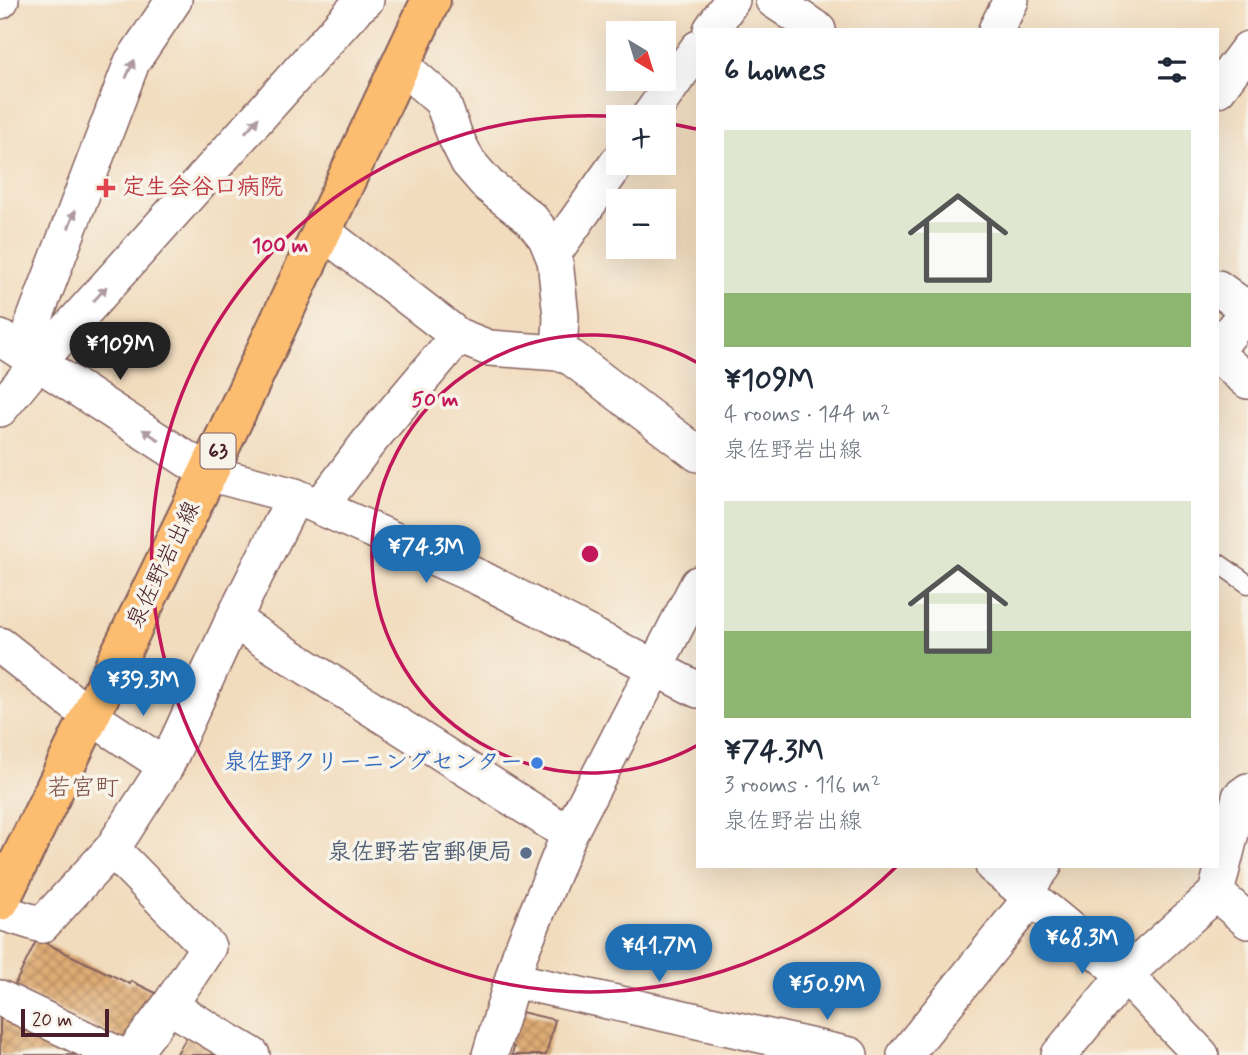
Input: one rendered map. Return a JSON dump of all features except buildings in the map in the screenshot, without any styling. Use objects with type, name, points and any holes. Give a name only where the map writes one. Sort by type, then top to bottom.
[{"type":"main road","name":"泉佐野岩出線","points":[[3,892],[208,473],[431,0]]},
{"type":"street","points":[[0,409],[132,62],[174,0]]},
{"type":"street","points":[[712,28],[732,0]]},
{"type":"street","points":[[773,0],[815,28]]},
{"type":"street","points":[[997,28],[1011,0]]},
{"type":"street","points":[[20,351],[356,3]]},
{"type":"street","points":[[1219,88],[1248,49]]},
{"type":"street","points":[[658,105],[696,51]]},
{"type":"street","points":[[401,65],[442,101],[468,162],[488,185],[531,219],[546,238],[555,260],[561,317],[559,353]]},
{"type":"street","points":[[553,254],[609,175]]},
{"type":"street","points":[[323,231],[458,336],[489,348],[559,353],[572,358],[696,452]]},
{"type":"street","points":[[1219,289],[1248,310],[1219,347]]},
{"type":"street","points":[[3,892],[42,925],[111,849],[166,766],[233,620],[308,502],[368,443],[458,336]]},
{"type":"street","points":[[20,351],[208,473],[308,502],[480,578],[696,689]]},
{"type":"street","points":[[1219,357],[1248,381]]},
{"type":"street","points":[[490,1055],[520,954],[569,834],[696,588]]},
{"type":"street","points":[[233,620],[569,834]]},
{"type":"street","points":[[0,645],[90,716],[166,766]]},
{"type":"street","points":[[1059,1055],[1125,975],[1216,893],[1235,791]]},
{"type":"street","points":[[111,849],[208,947],[132,1055]]},
{"type":"street","points":[[997,868],[1033,886],[1125,975],[1201,1055]]},
{"type":"street","points":[[905,1055],[1033,886]]},
{"type":"street","points":[[1216,893],[1248,921]]},
{"type":"street","points":[[513,980],[850,1055]]},
{"type":"street","points":[[0,999],[120,1055]]},
{"type":"street","points":[[169,1006],[252,1055]]},
{"type":"lane","points":[[1219,564],[1248,584]]},
{"type":"place","name":"定生会谷口病院","points":[[106,188]]},
{"type":"place","name":"泉佐野クリーニングセンター","points":[[537,763]]},
{"type":"place","name":"泉佐野若宮郵便局","points":[[526,853]]},
{"type":"district","name":"若宮町","points":[[83,788]]}]
